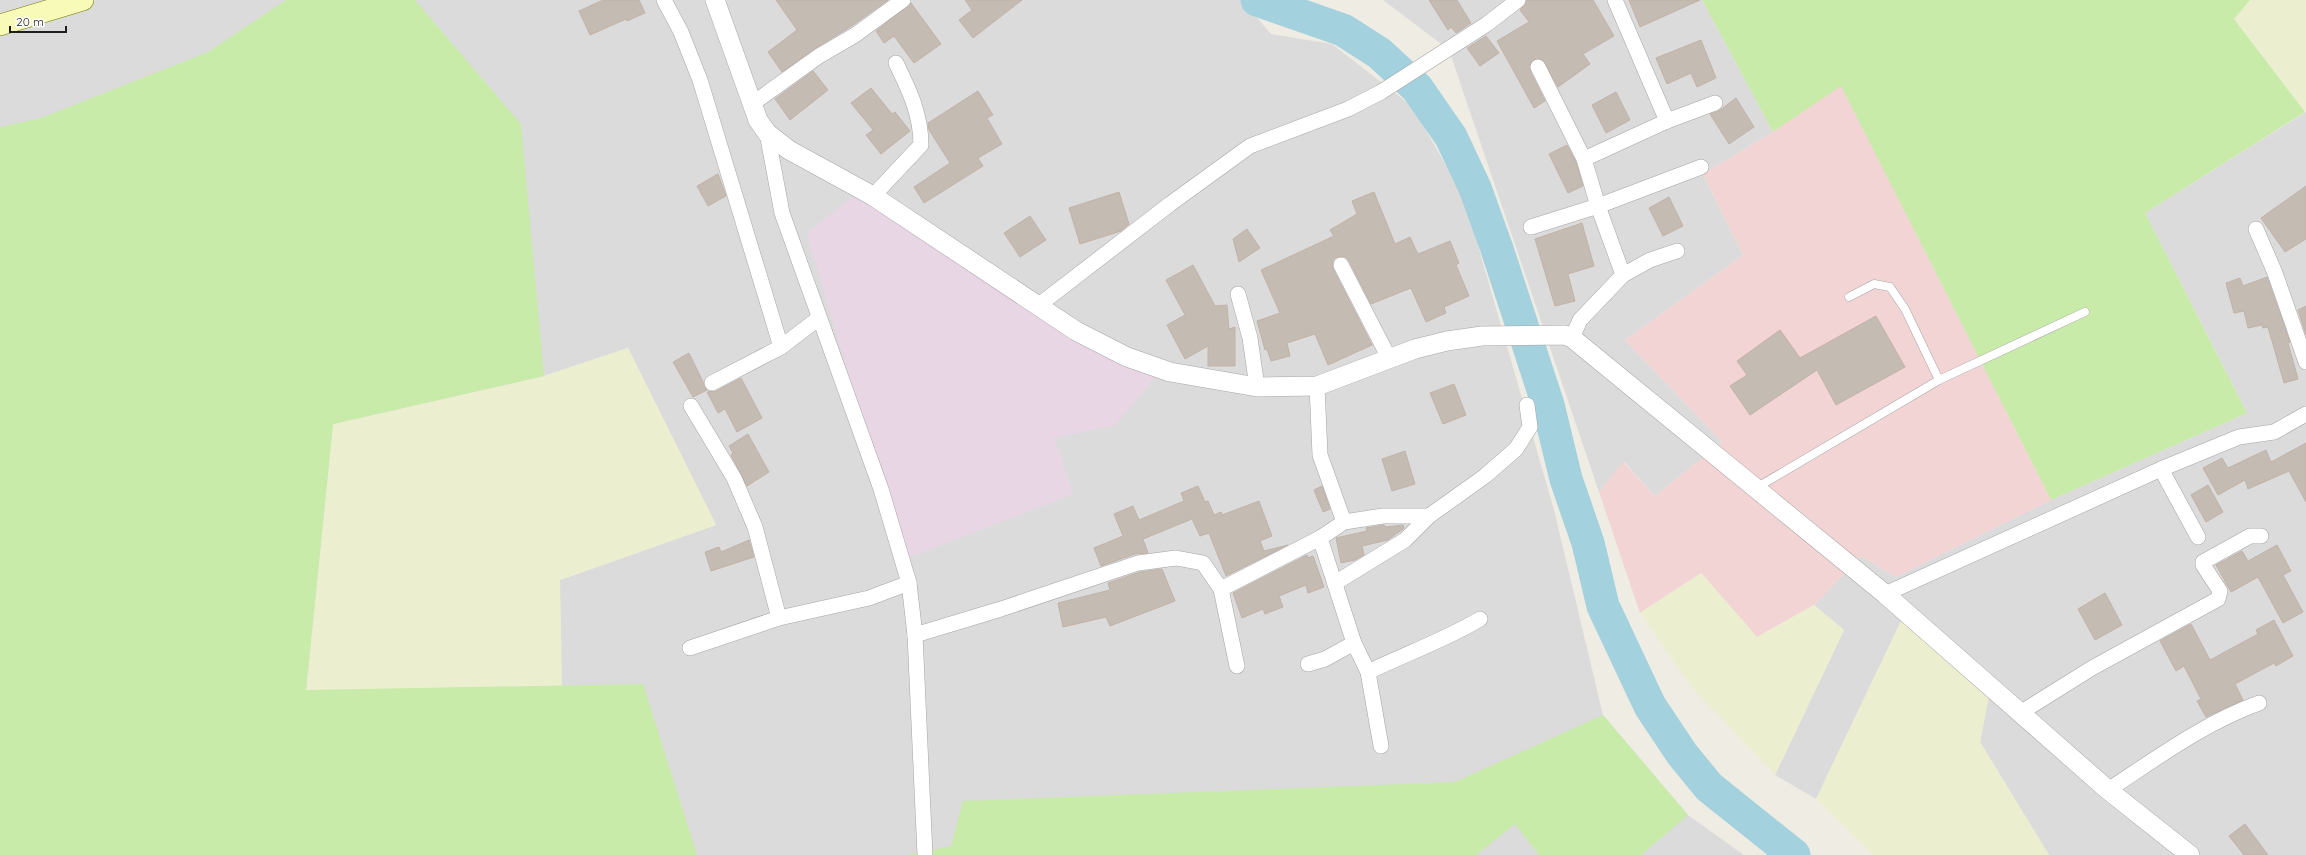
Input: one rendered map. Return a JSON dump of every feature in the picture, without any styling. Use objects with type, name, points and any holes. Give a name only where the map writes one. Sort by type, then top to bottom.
[{"type":"main road","points":[[0,25],[83,0]]},
{"type":"street","points":[[664,0],[681,32],[700,80],[781,347]]},
{"type":"street","points":[[715,0],[758,120],[767,133],[789,150],[873,196],[1076,331],[1128,357],[1170,372],[1257,387],[1318,386],[1389,358],[1446,341],[1503,335],[1568,337],[1885,594],[2108,790],[2190,855]]},
{"type":"street","points":[[752,104],[819,56],[855,35],[903,0]]},
{"type":"street","points":[[1039,305],[1170,204],[1250,146],[1348,109],[1381,92],[1487,24],[1518,0]]},
{"type":"street","points":[[1615,0],[1667,121]]},
{"type":"street","points":[[873,196],[921,145],[921,128],[914,102],[896,63]]},
{"type":"street","points":[[1538,67],[1584,159],[1598,206],[1623,275]]},
{"type":"street","points":[[1584,159],[1667,121],[1715,103]]},
{"type":"street","points":[[767,133],[782,213],[814,321],[881,489],[915,635],[925,855]]},
{"type":"street","points":[[1531,227],[1598,206],[1701,167]]},
{"type":"street","points":[[2256,228],[2276,273],[2306,362]]},
{"type":"street","points":[[1568,337],[1580,320],[1623,275],[1650,260],[1678,251]]},
{"type":"street","points":[[1341,265],[1389,358]]},
{"type":"street","points":[[1238,294],[1250,338],[1257,387]]},
{"type":"street","points":[[712,382],[781,347],[814,321]]},
{"type":"street","points":[[1318,386],[1320,455],[1344,522]]},
{"type":"street","points":[[1335,583],[1405,540],[1429,516],[1485,476],[1516,449],[1530,427],[1527,405]]},
{"type":"street","points":[[691,406],[734,478],[755,527],[779,618]]},
{"type":"street","points":[[1885,594],[2161,469],[2239,437],[2274,432],[2306,414]]},
{"type":"street","points":[[2161,469],[2198,537]]},
{"type":"street","points":[[1221,589],[1320,538],[1344,522],[1383,516],[1429,516]]},
{"type":"street","points":[[2020,713],[2092,668],[2218,599],[2220,591],[2203,565],[2203,562],[2250,536],[2261,536]]},
{"type":"street","points":[[1320,538],[1354,643],[1368,672],[1382,746]]},
{"type":"street","points":[[915,635],[1001,609],[1138,563],[1176,558],[1203,563],[1221,589],[1237,666]]},
{"type":"street","points":[[690,648],[779,618],[869,598],[903,586]]},
{"type":"street","points":[[1368,672],[1427,644],[1455,634],[1480,619]]},
{"type":"street","points":[[1308,664],[1325,659],[1354,643]]},
{"type":"street","points":[[2108,790],[2186,738],[2234,713],[2259,703]]},
{"type":"lane","points":[[1849,297],[1874,284],[1890,287],[1905,310],[1939,380]]},
{"type":"lane","points":[[1756,488],[1939,380],[2085,312]]},
{"type":"shaded area","points":[[0,0],[1242,0],[1271,34],[1332,44],[1412,106],[1464,197],[1554,510],[1603,715],[1688,815],[1744,855],[0,855]],"holes":[[[628,348],[716,525],[560,580],[544,376]]]},
{"type":"shaded area","points":[[1383,0],[1702,0],[1773,132],[1703,174],[1743,255],[1625,340],[1722,442],[1655,496],[1624,462],[1599,492],[1449,50]]},
{"type":"shaded area","points":[[1841,85],[2051,500],[1896,577],[1861,556],[1814,605],[1757,637],[1701,573],[1640,613],[1599,492],[1623,462],[1655,496],[1722,442],[1625,340],[1743,255],[1703,174],[1773,132]]},
{"type":"shaded area","points":[[2306,112],[2306,855],[2049,855],[1980,742],[1989,696],[1904,615],[1816,799],[1775,775],[1844,630],[1814,605],[1861,556],[1896,577],[2051,500],[2247,413],[2145,213]]},
{"type":"shaded area","points":[[866,187],[929,221],[1015,296],[1156,376],[1115,425],[1054,438],[1073,494],[910,557],[854,393],[807,233]]},
{"type":"green space","points":[[286,0],[415,0],[521,124],[544,376],[333,424],[306,690],[643,684],[697,855],[0,855],[0,127],[41,118],[208,52]]},
{"type":"green space","points":[[1702,0],[2250,0],[2234,19],[2305,112],[2145,213],[2247,413],[2051,500],[1841,86],[1773,132]]},
{"type":"green space","points":[[2250,0],[2306,0],[2306,112],[2234,19]]},
{"type":"green space","points":[[628,348],[716,525],[560,580],[562,686],[306,691],[333,424],[544,376]]},
{"type":"green space","points":[[1701,573],[1757,637],[1814,605],[1844,630],[1775,775],[1693,689],[1640,613]]},
{"type":"green space","points":[[1904,615],[1989,696],[1980,742],[2049,855],[1873,855],[1816,799]]},
{"type":"green space","points":[[1603,715],[1688,815],[1641,855],[1539,855],[1515,824],[1476,855],[908,855],[951,846],[963,801],[1455,782]]},
{"type":"building","points":[[603,0],[639,0],[645,13],[627,21],[626,19],[590,35],[579,11]]},
{"type":"building","points":[[776,0],[888,0],[782,72],[768,52],[797,30]]},
{"type":"building","points":[[965,0],[1022,0],[973,38],[959,20],[972,10]]},
{"type":"building","points":[[1429,0],[1457,0],[1471,23],[1456,33],[1451,27],[1448,30]]},
{"type":"building","points":[[1527,0],[1593,0],[1614,36],[1583,54],[1590,64],[1558,87],[1543,60],[1538,58],[1531,62],[1530,71],[1545,101],[1534,108],[1497,41],[1529,22],[1520,10]]},
{"type":"building","points":[[1629,0],[1700,0],[1640,27]]},
{"type":"building","points":[[911,3],[941,44],[914,63],[894,36],[884,43],[876,31]]},
{"type":"building","points":[[1486,36],[1499,53],[1480,66],[1467,48]]},
{"type":"building","points":[[1701,40],[1716,78],[1697,87],[1691,73],[1667,84],[1656,58]]},
{"type":"building","points":[[813,71],[828,90],[790,120],[775,99]]},
{"type":"building","points":[[871,88],[892,114],[895,112],[910,131],[881,154],[866,135],[873,130],[851,103]]},
{"type":"building","points":[[978,91],[993,115],[987,118],[1002,144],[978,158],[983,166],[924,203],[914,187],[950,163],[929,130],[928,123]]},
{"type":"building","points":[[1616,92],[1630,120],[1606,133],[1592,105]]},
{"type":"building","points":[[1736,98],[1754,127],[1729,144],[1710,114],[1719,111]]},
{"type":"building","points":[[1567,145],[1576,162],[1583,186],[1568,193],[1549,154]]},
{"type":"building","points":[[718,174],[726,196],[708,206],[697,186]]},
{"type":"building","points":[[2306,186],[2306,239],[2285,252],[2261,218]]},
{"type":"building","points":[[1119,192],[1129,224],[1121,231],[1080,244],[1069,208]]},
{"type":"building","points":[[1374,192],[1395,244],[1410,237],[1418,254],[1450,241],[1459,263],[1456,265],[1469,296],[1444,307],[1446,313],[1426,322],[1411,288],[1371,304],[1349,261],[1346,257],[1337,257],[1333,260],[1333,269],[1372,345],[1328,365],[1315,334],[1287,343],[1290,356],[1271,361],[1267,349],[1265,350],[1257,321],[1280,313],[1261,270],[1334,236],[1330,230],[1357,214],[1352,201]]},
{"type":"building","points":[[1669,197],[1683,226],[1663,236],[1649,208]]},
{"type":"building","points":[[1030,216],[1046,240],[1020,257],[1004,233]]},
{"type":"building","points":[[1582,223],[1594,266],[1568,274],[1575,301],[1555,306],[1535,239]]},
{"type":"building","points":[[1247,229],[1260,248],[1239,262],[1233,239]]},
{"type":"building","points":[[1193,265],[1215,306],[1227,305],[1229,329],[1235,327],[1235,366],[1208,366],[1208,346],[1185,359],[1167,325],[1185,315],[1166,280]]},
{"type":"building","points":[[2267,277],[2290,342],[2288,343],[2298,379],[2284,383],[2268,327],[2263,328],[2262,325],[2248,328],[2244,311],[2234,313],[2226,283],[2240,278],[2243,286]]},
{"type":"building","points":[[2306,306],[2306,335],[2298,310]]},
{"type":"building","points":[[1876,316],[1905,367],[1836,405],[1817,370],[1750,415],[1730,386],[1747,375],[1737,361],[1780,330],[1800,358]]},
{"type":"building","points":[[689,353],[707,390],[693,397],[673,362]]},
{"type":"building","points":[[741,378],[762,418],[737,432],[725,409],[718,413],[707,392],[716,391]]},
{"type":"building","points":[[1454,384],[1466,415],[1443,424],[1430,393]]},
{"type":"building","points":[[748,434],[769,472],[747,486],[731,455],[733,453],[729,446]]},
{"type":"building","points":[[2306,443],[2306,502],[2289,471],[2248,489],[2245,480],[2218,495],[2203,468],[2222,458],[2228,468],[2266,450],[2271,462]]},
{"type":"building","points":[[1405,451],[1415,484],[1392,491],[1382,459]]},
{"type":"building","points":[[2208,485],[2223,512],[2206,522],[2191,495]]},
{"type":"building","points":[[1198,486],[1205,502],[1208,501],[1214,515],[1221,512],[1222,515],[1259,501],[1272,536],[1260,541],[1264,551],[1288,545],[1226,576],[1209,533],[1200,536],[1192,519],[1143,539],[1148,553],[1135,554],[1101,566],[1094,548],[1123,536],[1114,514],[1133,506],[1139,520],[1184,501],[1181,493]]},
{"type":"building","points":[[1322,486],[1330,509],[1323,512],[1314,490]]},
{"type":"building","points":[[1384,525],[1386,527],[1403,525],[1404,528],[1388,540],[1362,546],[1364,555],[1355,560],[1341,563],[1336,538],[1367,531],[1366,528]]},
{"type":"building","points":[[749,540],[754,557],[711,571],[705,552],[719,547],[721,552]]},
{"type":"building","points":[[2277,545],[2291,571],[2283,575],[2303,612],[2283,623],[2258,577],[2231,592],[2216,565],[2242,551],[2248,561]]},
{"type":"building","points":[[1307,555],[1308,558],[1313,556],[1324,587],[1308,593],[1306,585],[1279,596],[1283,607],[1265,614],[1263,609],[1242,618],[1233,593]]},
{"type":"building","points":[[1162,569],[1175,601],[1110,626],[1106,617],[1063,627],[1058,603],[1110,590],[1108,583],[1140,572]]},
{"type":"building","points":[[2105,593],[2122,625],[2095,640],[2078,609]]},
{"type":"building","points":[[2274,620],[2293,656],[2276,666],[2274,663],[2235,684],[2243,700],[2206,717],[2197,701],[2201,699],[2184,666],[2176,671],[2160,641],[2191,624],[2210,660],[2258,634],[2256,630]]},
{"type":"building","points":[[2245,824],[2268,855],[2244,855],[2229,836]]},
{"type":"waterway","points":[[1257,0],[1343,30],[1379,53],[1417,88],[1451,137],[1475,188],[1497,249],[1548,405],[1566,479],[1588,543],[1603,606],[1650,706],[1682,754],[1709,787],[1794,855]]}]
